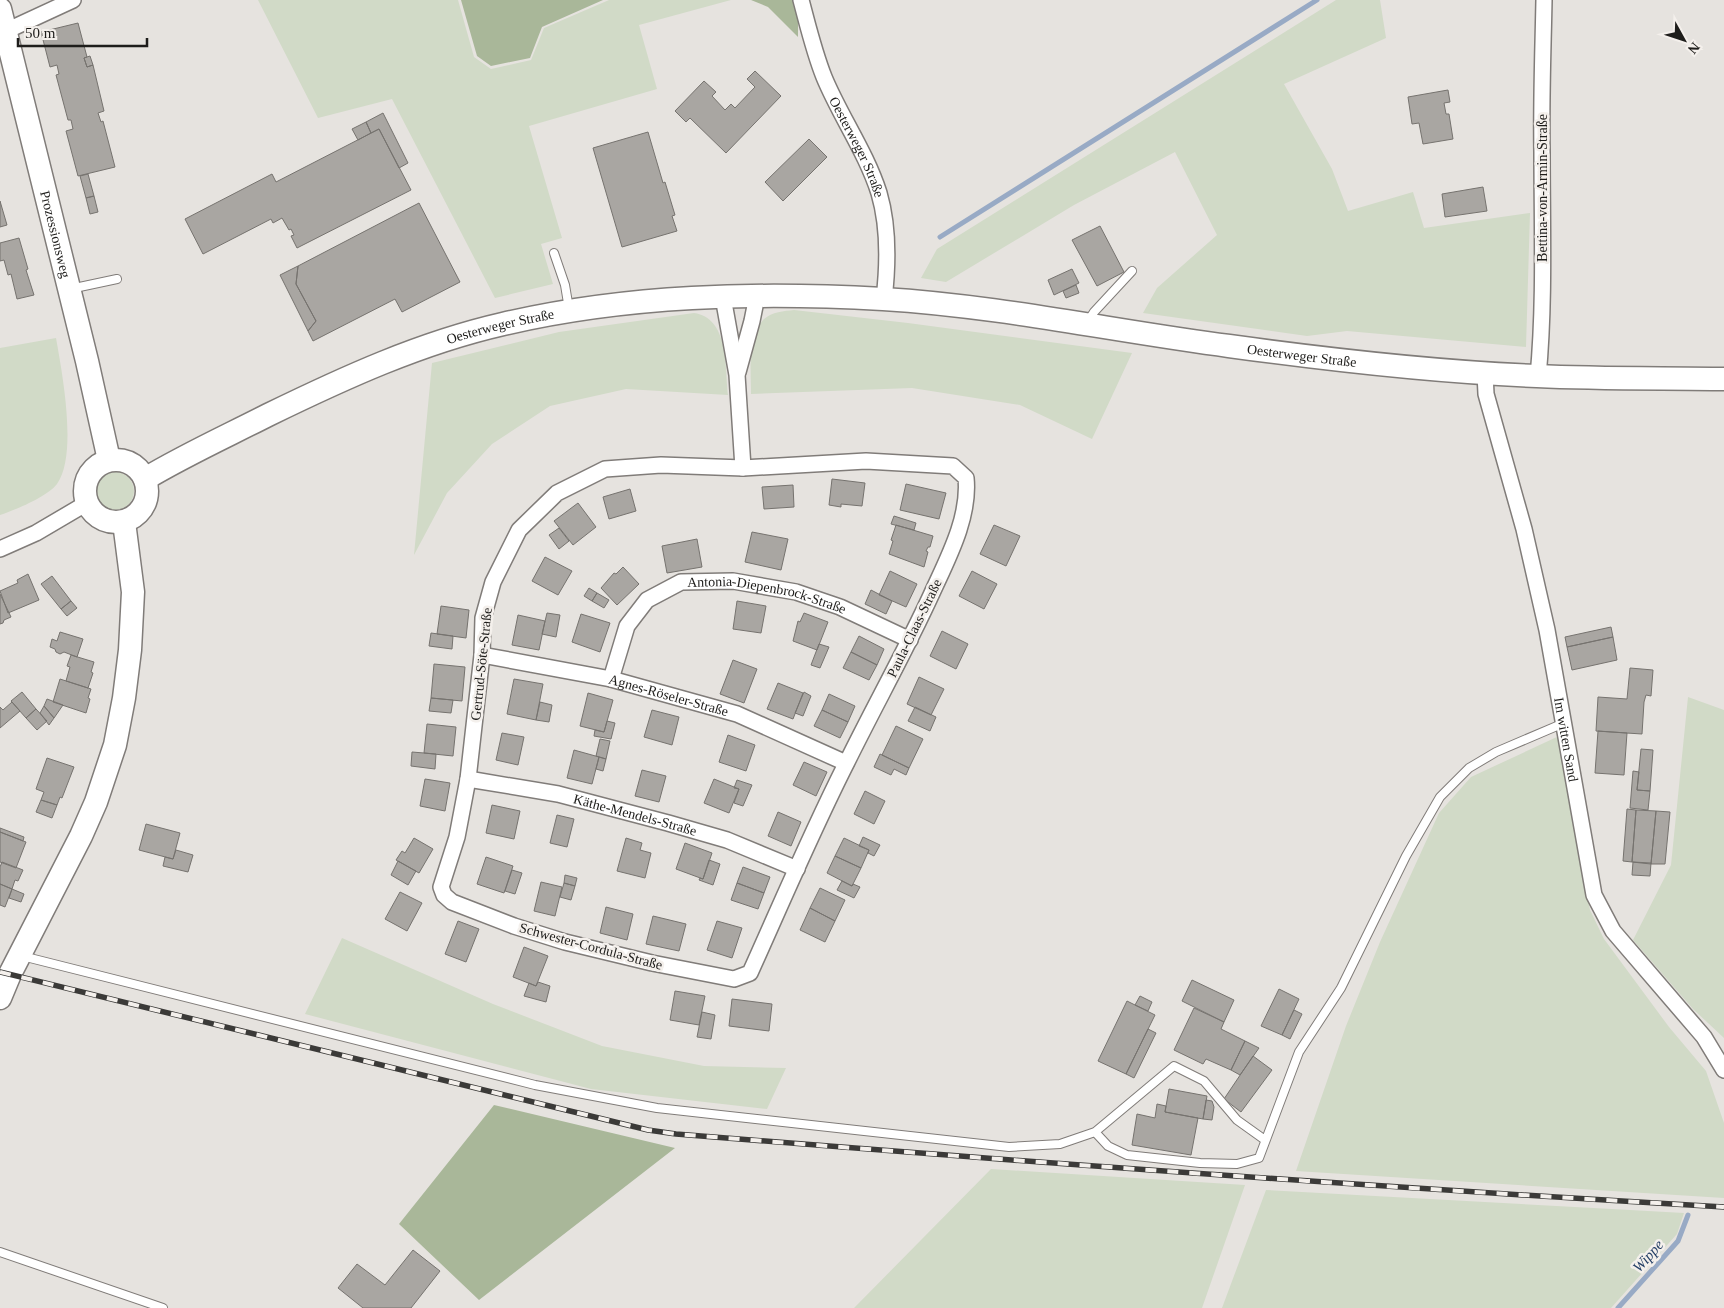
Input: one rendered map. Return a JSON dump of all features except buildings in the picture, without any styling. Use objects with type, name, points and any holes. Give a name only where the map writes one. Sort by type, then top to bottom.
[{"type":"street","points":[[3,33],[73,0]]},
{"type":"street","name":"Oesterweger Straße","points":[[801,0],[824,78],[863,154],[879,194],[887,238],[884,299]]},
{"type":"street","name":"Bettina-von-Armin-Straße","points":[[1538,376],[1542,250],[1544,0]]},
{"type":"street","name":"Prozessionsweg","points":[[0,8],[3,33],[69,289],[108,460]]},
{"type":"street","points":[[737,375],[757,296]]},
{"type":"street","name":"Oesterweger Straße","points":[[145,478],[350,376],[429,345],[502,324],[569,312],[676,298],[757,296],[884,299],[982,309],[1230,346],[1356,362],[1538,376],[1724,379]]},
{"type":"street","points":[[723,297],[737,375],[743,468]]},
{"type":"street","name":"Im witten Sand","points":[[1485,373],[1486,394],[1524,529],[1547,630],[1594,895],[1613,931],[1704,1036],[1724,1070]]},
{"type":"street","points":[[108,460],[123,460],[136,467],[145,478],[148,492],[145,505],[136,516],[124,522],[109,522],[96,516],[87,503],[85,486],[93,470],[108,460]]},
{"type":"street","name":"Paula-Claas-Straße","points":[[743,468],[866,461],[910,462],[953,466],[966,478],[968,490],[962,520],[948,559],[910,640],[846,763],[750,973],[743,977]]},
{"type":"street","name":"Gertrud-Söte-Straße","points":[[444,895],[441,887],[458,837],[468,779],[482,655],[483,618],[493,582],[519,530],[557,493],[605,469],[660,465],[743,468]]},
{"type":"street","points":[[0,549],[36,533],[87,503]]},
{"type":"street","points":[[0,998],[81,836],[96,802],[115,745],[124,698],[130,650],[133,592],[124,522]]},
{"type":"street","name":"Antonia-Diepenbrock-Straße","points":[[611,679],[627,626],[647,600],[681,582],[733,581],[796,592],[840,607],[910,640]]},
{"type":"street","name":"Agnes-Röseler-Straße","points":[[482,655],[611,679],[737,714],[846,763]]},
{"type":"street","name":"Käthe-Mendels-Straße","points":[[468,779],[558,794],[668,823],[727,840],[797,869]]},
{"type":"street","name":"Schwester-Cordula-Straße","points":[[444,895],[452,902],[514,926],[565,942],[652,963],[734,979],[743,977]]},
{"type":"lane","points":[[554,252],[565,285],[569,312]]},
{"type":"lane","points":[[1086,325],[1094,312],[1132,272]]},
{"type":"lane","points":[[69,289],[117,279]]},
{"type":"lane","points":[[1095,1132],[1108,1146],[1127,1154],[1200,1163],[1237,1164],[1259,1158],[1299,1052],[1340,988],[1406,856],[1440,797],[1469,768],[1496,752],[1564,723]]},
{"type":"lane","points":[[20,956],[535,1085],[657,1108],[1009,1147],[1060,1144],[1095,1132],[1174,1066],[1204,1081],[1237,1120],[1265,1140]]},
{"type":"lane","points":[[0,1252],[163,1308]]},
{"type":"green space","points":[[258,0],[458,0],[474,57],[491,69],[531,60],[544,28],[609,0],[731,0],[639,25],[657,89],[529,126],[562,238],[541,244],[553,284],[495,298],[392,99],[318,118]]},
{"type":"green space","points":[[461,0],[603,0],[542,27],[530,58],[491,66],[477,56]]},
{"type":"green space","points":[[751,0],[794,0],[798,14],[798,37],[768,7]]},
{"type":"green space","points":[[1336,0],[1380,0],[1386,38],[1284,84],[1332,169],[1348,211],[1413,192],[1424,228],[1530,213],[1526,347],[1347,331],[1307,336],[1143,313],[1157,288],[1217,235],[1175,152],[1074,205],[946,282],[921,278],[937,249]]},
{"type":"green space","points":[[794,310],[1132,353],[1092,439],[1020,405],[912,388],[751,394],[752,344],[759,326],[764,319],[771,315]]},
{"type":"green space","points":[[694,313],[705,317],[714,324],[719,334],[725,358],[728,395],[626,389],[550,406],[492,444],[447,493],[414,555],[432,363],[559,332]]},
{"type":"green space","points":[[56,338],[67,413],[67,454],[63,471],[57,484],[46,494],[0,515],[0,348]]},
{"type":"green space","points":[[115,472],[122,473],[128,478],[133,484],[133,498],[128,504],[122,509],[115,510],[108,509],[102,504],[97,498],[96,491],[97,484],[102,478],[108,473]]},
{"type":"green space","points":[[1688,697],[1724,710],[1724,1038],[1693,1009],[1633,940],[1671,865]]},
{"type":"green space","points":[[1559,736],[1590,910],[1604,939],[1669,1027],[1706,1071],[1724,1123],[1724,1198],[1296,1171],[1346,1026],[1380,942],[1439,813],[1471,777]]},
{"type":"green space","points":[[342,938],[493,1004],[602,1046],[704,1066],[786,1068],[767,1109],[591,1089],[305,1014]]},
{"type":"green space","points":[[494,1105],[675,1148],[479,1300],[399,1224]]},
{"type":"green space","points":[[991,1169],[1245,1185],[1202,1308],[854,1308]]},
{"type":"green space","points":[[1266,1190],[1684,1213],[1677,1234],[1611,1308],[1222,1308]]},
{"type":"waterway","points":[[940,237],[1317,0]]},
{"type":"waterway","name":"Wippe","points":[[1618,1308],[1678,1241],[1688,1215]]},
{"type":"railway","points":[[0,972],[648,1130],[676,1134],[1200,1174],[1724,1207]]}]
